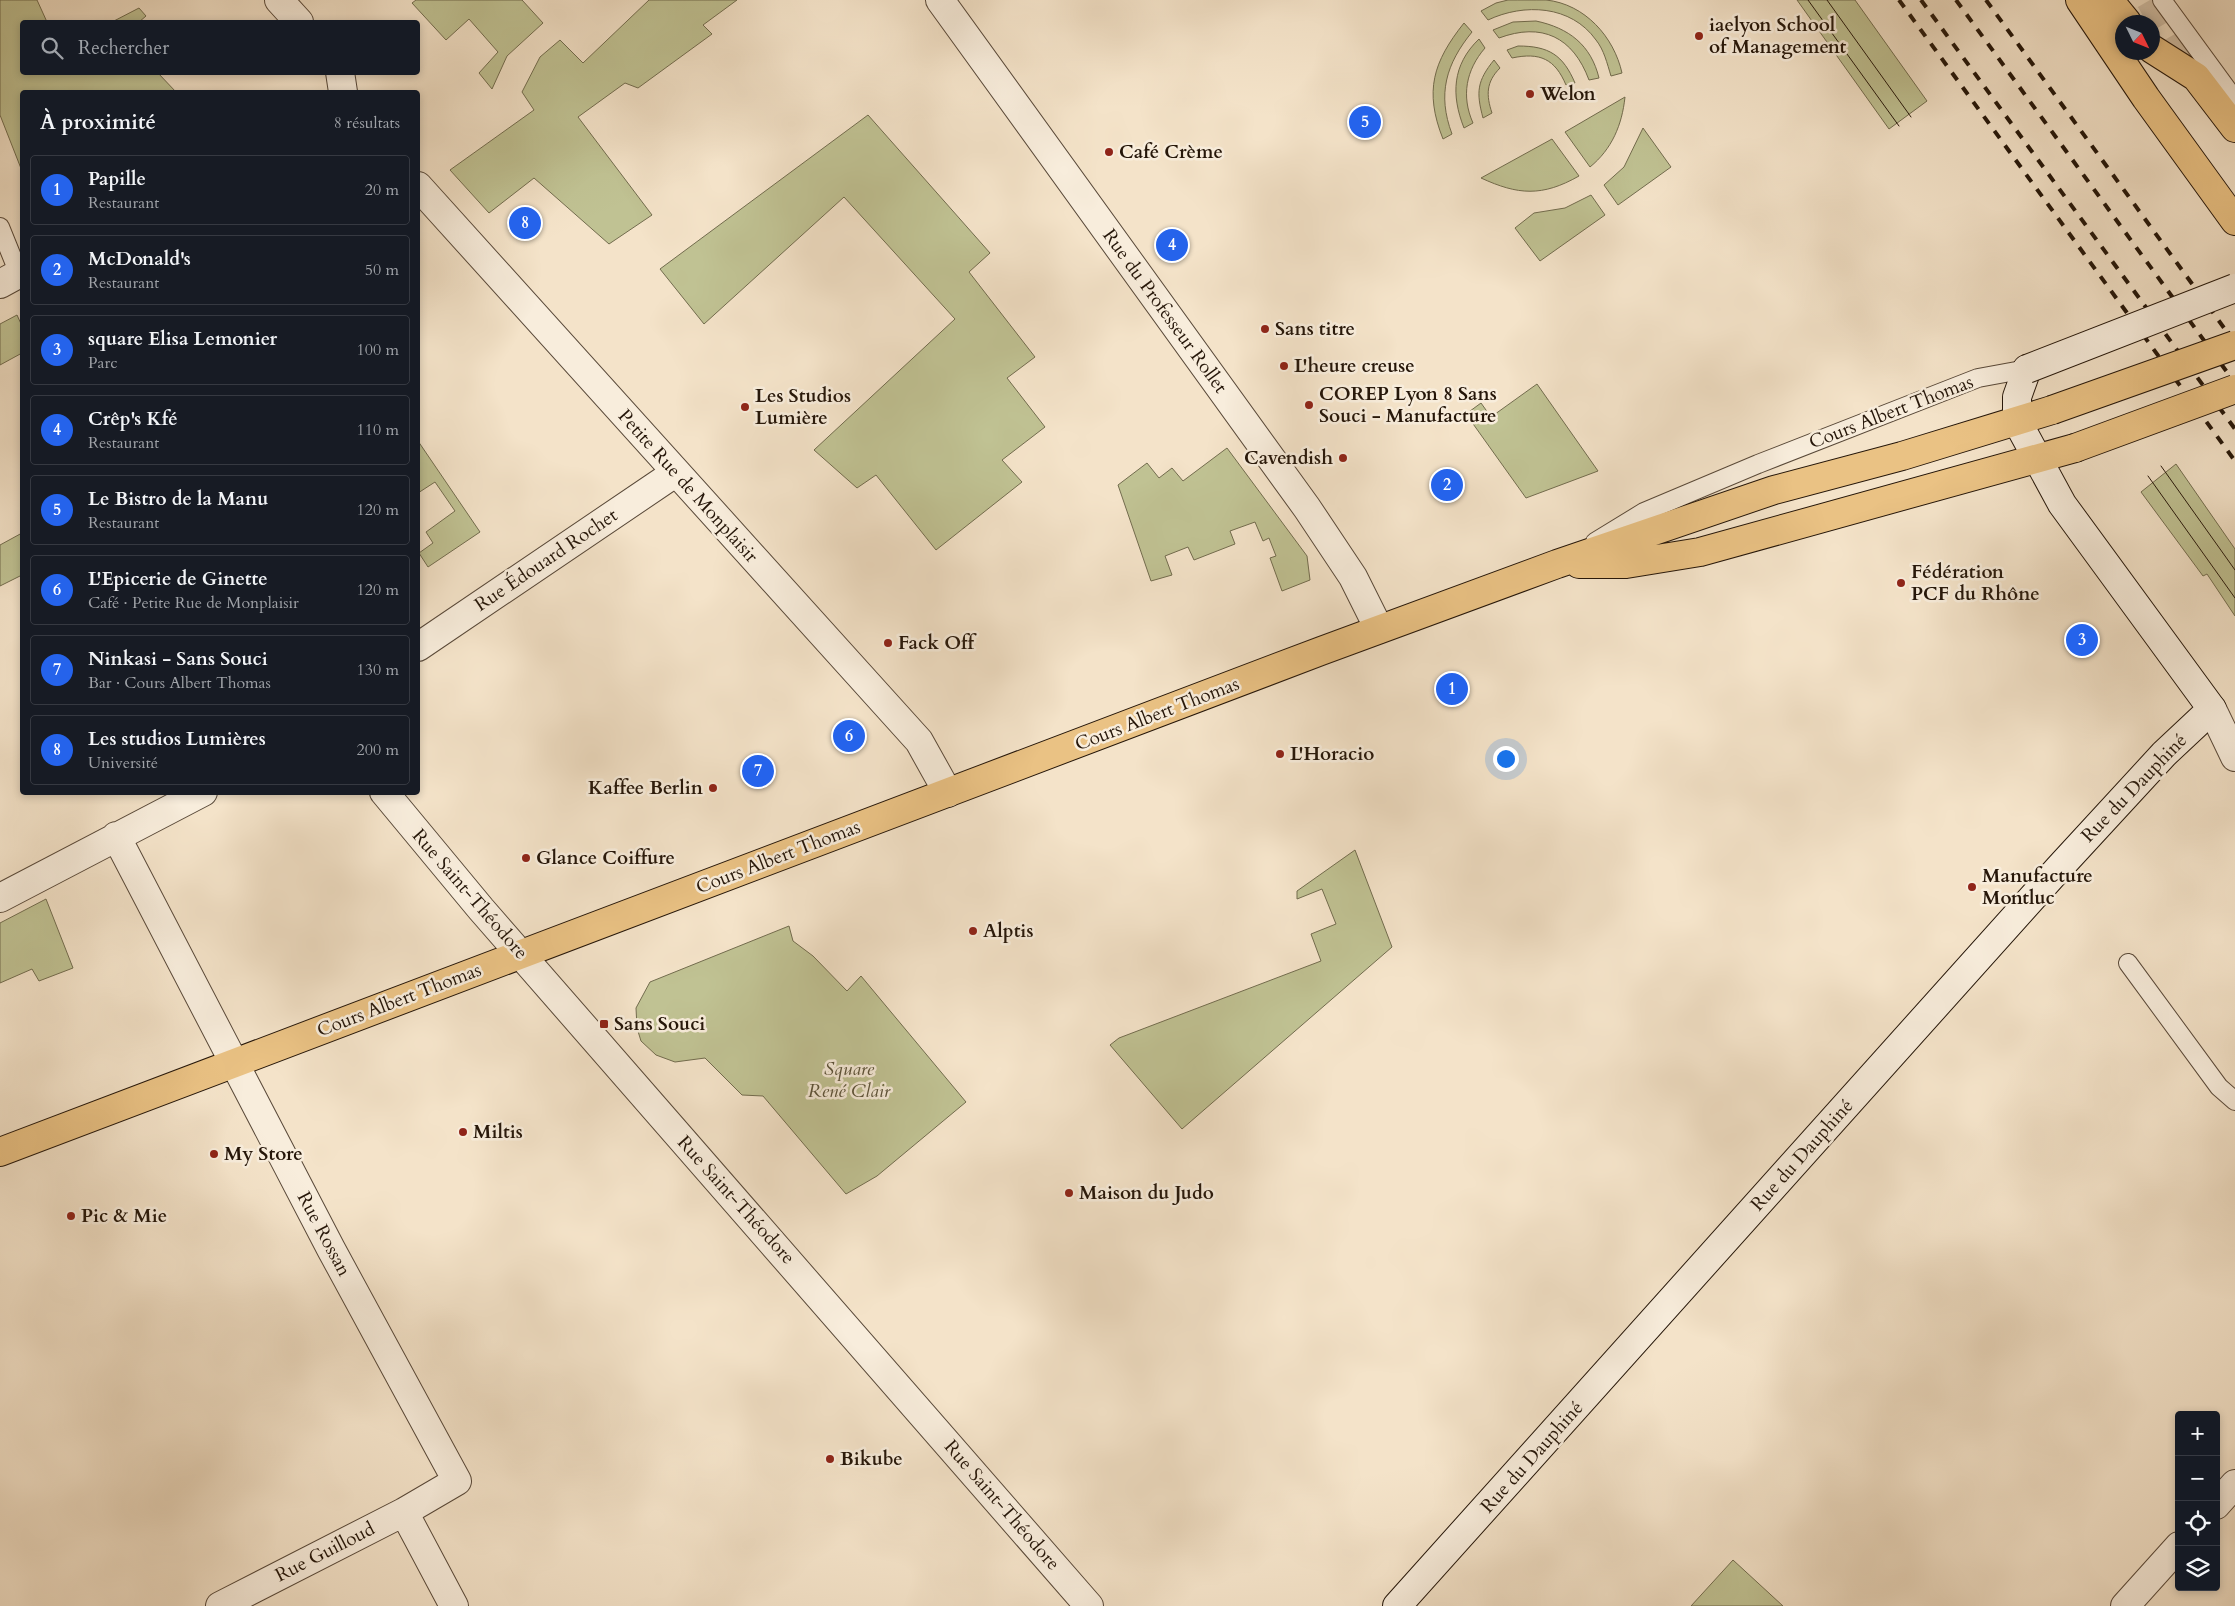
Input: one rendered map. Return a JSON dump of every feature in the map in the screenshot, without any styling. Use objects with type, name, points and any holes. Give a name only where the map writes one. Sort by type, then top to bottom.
[{"type":"main road","points":[[2080,0],[2146,98],[2235,221]]},
{"type":"main road","points":[[2109,0],[2121,15]]},
{"type":"main road","points":[[2160,54],[2196,77],[2235,128]]},
{"type":"main road","name":"Cours Albert Thomas","points":[[0,1152],[1379,629],[1557,564],[1774,490],[1902,456],[2052,410],[2235,345]]},
{"type":"main road","points":[[1557,564],[1626,564],[1700,552],[2075,448],[2235,389]]},
{"type":"street","points":[[279,0],[297,20]]},
{"type":"street","name":"Rue du Professeur Rollet","points":[[940,0],[1307,508],[1353,577],[1379,629]]},
{"type":"street","points":[[340,75],[343,90]]},
{"type":"street","name":"Petite Rue de Monplaisir","points":[[420,188],[675,473],[919,741],[948,793]]},
{"type":"street","name":"Cours Albert Thomas","points":[[2027,369],[2235,288]]},
{"type":"street","points":[[2027,369],[2017,397],[2017,421],[2062,504],[2212,709],[2235,732]]},
{"type":"street","name":"Rue Édouard Rochet","points":[[420,646],[675,473]]},
{"type":"street","points":[[2212,709],[2235,757]]},
{"type":"street","name":"Rue du Dauphiné","points":[[1397,1606],[2059,868],[2164,754],[2212,709]]},
{"type":"street","points":[[0,898],[197,795]]},
{"type":"street","name":"Rue Saint-Théodore","points":[[387,795],[522,955],[1089,1606]]},
{"type":"street","name":"Rue Rossan","points":[[116,836],[236,1062],[331,1249],[457,1481],[404,1512]]},
{"type":"street","points":[[2220,1501],[2235,1484]]},
{"type":"street","points":[[404,1512],[454,1606]]},
{"type":"street","name":"Rue Guilloud","points":[[220,1606],[404,1512]]},
{"type":"street","points":[[2125,1606],[2175,1550]]},
{"type":"lane","points":[[2162,0],[2235,100]]},
{"type":"lane","points":[[0,227],[14,277]]},
{"type":"lane","name":"Cours Albert Thomas","points":[[1557,564],[1644,512],[1758,464],[1978,378],[2027,369]]},
{"type":"lane","points":[[2128,963],[2219,1086],[2235,1101]]},
{"type":"green space","points":[[0,0],[37,0],[46,20],[20,20],[20,75],[160,75],[174,90],[20,90],[20,166],[0,115]]},
{"type":"green space","points":[[416,0],[522,0],[543,23],[507,56],[492,89],[479,73],[498,52],[469,19],[446,40],[412,3]]},
{"type":"green space","points":[[649,0],[737,0],[703,25],[712,34],[638,88],[625,83],[578,117],[652,215],[609,244],[534,178],[489,213],[450,170],[534,110],[522,92],[540,57],[560,40],[583,63]]},
{"type":"green space","points":[[1508,0],[1546,0],[1573,8],[1585,15],[1605,35],[1618,60],[1622,73],[1611,76],[1599,44],[1586,28],[1574,20],[1546,10],[1531,10],[1517,11],[1488,20],[1481,11],[1496,3]]},
{"type":"green space","points":[[1797,0],[1855,0],[1927,101],[1889,129]]},
{"type":"green space","points":[[139,8],[146,16],[141,20],[116,20]]},
{"type":"green space","points":[[1536,21],[1559,28],[1577,40],[1590,56],[1599,78],[1589,80],[1574,53],[1554,37],[1542,33],[1529,32],[1515,33],[1499,38],[1493,30],[1513,22]]},
{"type":"green space","points":[[1464,23],[1472,32],[1450,68],[1445,93],[1445,106],[1452,134],[1443,139],[1434,106],[1433,91],[1435,78],[1445,51]]},
{"type":"green space","points":[[1479,39],[1485,48],[1473,65],[1467,84],[1467,103],[1473,123],[1464,128],[1457,104],[1456,81],[1463,59]]},
{"type":"green space","points":[[1518,46],[1538,48],[1554,54],[1565,65],[1575,83],[1566,85],[1562,76],[1551,63],[1538,57],[1522,56],[1512,58],[1507,50]]},
{"type":"green space","points":[[1494,60],[1500,68],[1492,78],[1488,89],[1492,113],[1483,118],[1479,101],[1481,81]]},
{"type":"green space","points":[[1625,97],[1624,107],[1615,136],[1598,160],[1590,167],[1565,132]]},
{"type":"green space","points":[[868,115],[990,253],[969,272],[1035,357],[1007,378],[1045,427],[1002,460],[1022,482],[936,550],[876,475],[857,488],[814,450],[955,319],[844,197],[704,324],[660,269]]},
{"type":"green space","points":[[1643,128],[1671,167],[1618,205],[1604,185],[1624,167]]},
{"type":"green space","points":[[1552,139],[1579,176],[1553,188],[1530,191],[1507,188],[1481,178]]},
{"type":"green space","points":[[1591,195],[1605,215],[1540,261],[1515,228],[1534,213],[1565,208]]},
{"type":"green space","points":[[17,315],[20,322],[20,354],[0,365],[0,324]]},
{"type":"green space","points":[[1537,384],[1598,471],[1526,498],[1466,414],[1481,403],[1491,417]]},
{"type":"green space","points":[[420,444],[480,532],[428,567],[420,555],[420,552],[433,543],[426,532],[455,511],[435,482],[420,492]]},
{"type":"green space","points":[[1227,448],[1307,556],[1310,580],[1282,591],[1270,558],[1276,556],[1269,538],[1263,541],[1255,522],[1230,531],[1235,544],[1194,560],[1188,547],[1165,556],[1172,575],[1151,581],[1118,485],[1147,463],[1159,478],[1172,468],[1183,481]]},
{"type":"green space","points":[[2176,464],[2235,549],[2235,616],[2207,574],[2203,576],[2141,492]]},
{"type":"green space","points":[[20,534],[20,576],[0,586],[0,545]]},
{"type":"green space","points":[[1355,850],[1392,947],[1182,1129],[1110,1045],[1119,1038],[1321,961],[1311,934],[1336,924],[1322,889],[1297,899],[1297,891]]},
{"type":"green space","points":[[46,899],[73,968],[39,981],[32,969],[0,983],[0,923]]},
{"type":"green space","name":"Square René Clair","points":[[789,926],[793,941],[813,956],[847,991],[861,976],[966,1102],[877,1176],[846,1194],[763,1096],[742,1095],[705,1058],[675,1062],[656,1055],[641,1041],[637,1028],[636,1008],[650,982]]},
{"type":"green space","points":[[1733,1560],[1783,1606],[1691,1606]]},
{"type":"tunnel","points":[[2150,0],[2199,80]]},
{"type":"tram line","points":[[1808,0],[1899,126]]},
{"type":"tram line","points":[[1827,0],[1911,117]]},
{"type":"tram line","points":[[2161,466],[2235,570]]},
{"type":"tram line","points":[[2148,476],[2235,598]]},
{"type":"railway","points":[[1899,0],[2235,461]]},
{"type":"railway","points":[[1921,0],[2235,429]]},
{"type":"railway","points":[[1956,0],[2235,383]]},
{"type":"railway","points":[[1986,0],[2235,343]]},
{"type":"place","name":"iaelyon School of Management","points":[[1699,36]]},
{"type":"place","name":"Welon","points":[[1530,94]]},
{"type":"place","name":"Le Bistro de la Manu","points":[[1365,122]]},
{"type":"place","name":"Café Crème","points":[[1109,152]]},
{"type":"place","name":"Les studios Lumières","points":[[525,223]]},
{"type":"place","name":"Crêp's Kfé","points":[[1172,245]]},
{"type":"place","name":"Sans titre","points":[[1265,329]]},
{"type":"place","name":"L'heure creuse","points":[[1284,366]]},
{"type":"place","name":"COREP Lyon 8 Sans Souci - Manufacture","points":[[1309,405]]},
{"type":"place","name":"Les Studios Lumière","points":[[745,407]]},
{"type":"place","name":"Cavendish","points":[[1343,458]]},
{"type":"place","name":"McDonald's","points":[[1447,485]]},
{"type":"place","name":"Fédération PCF du Rhône","points":[[1901,583]]},
{"type":"place","name":"square Elisa Lemonier","points":[[2082,640]]},
{"type":"place","name":"Fack Off","points":[[888,643]]},
{"type":"place","name":"Papille","points":[[1452,689]]},
{"type":"place","name":"L'Epicerie de Ginette","points":[[849,736]]},
{"type":"place","name":"L'Horacio","points":[[1280,754]]},
{"type":"place","name":"Ninkasi - Sans Souci","points":[[758,771]]},
{"type":"place","name":"Kaffee Berlin","points":[[713,788]]},
{"type":"place","name":"Glance Coiffure","points":[[526,858]]},
{"type":"place","name":"Manufacture Montluc","points":[[1972,887]]},
{"type":"place","name":"Alptis","points":[[973,931]]},
{"type":"place","name":"Sans Souci","points":[[604,1024]]},
{"type":"place","name":"Miltis","points":[[463,1132]]},
{"type":"place","name":"My Store","points":[[214,1154]]},
{"type":"place","name":"Maison du Judo","points":[[1069,1193]]},
{"type":"place","name":"Pic & Mie","points":[[71,1216]]},
{"type":"place","name":"Bikube","points":[[830,1459]]}]
